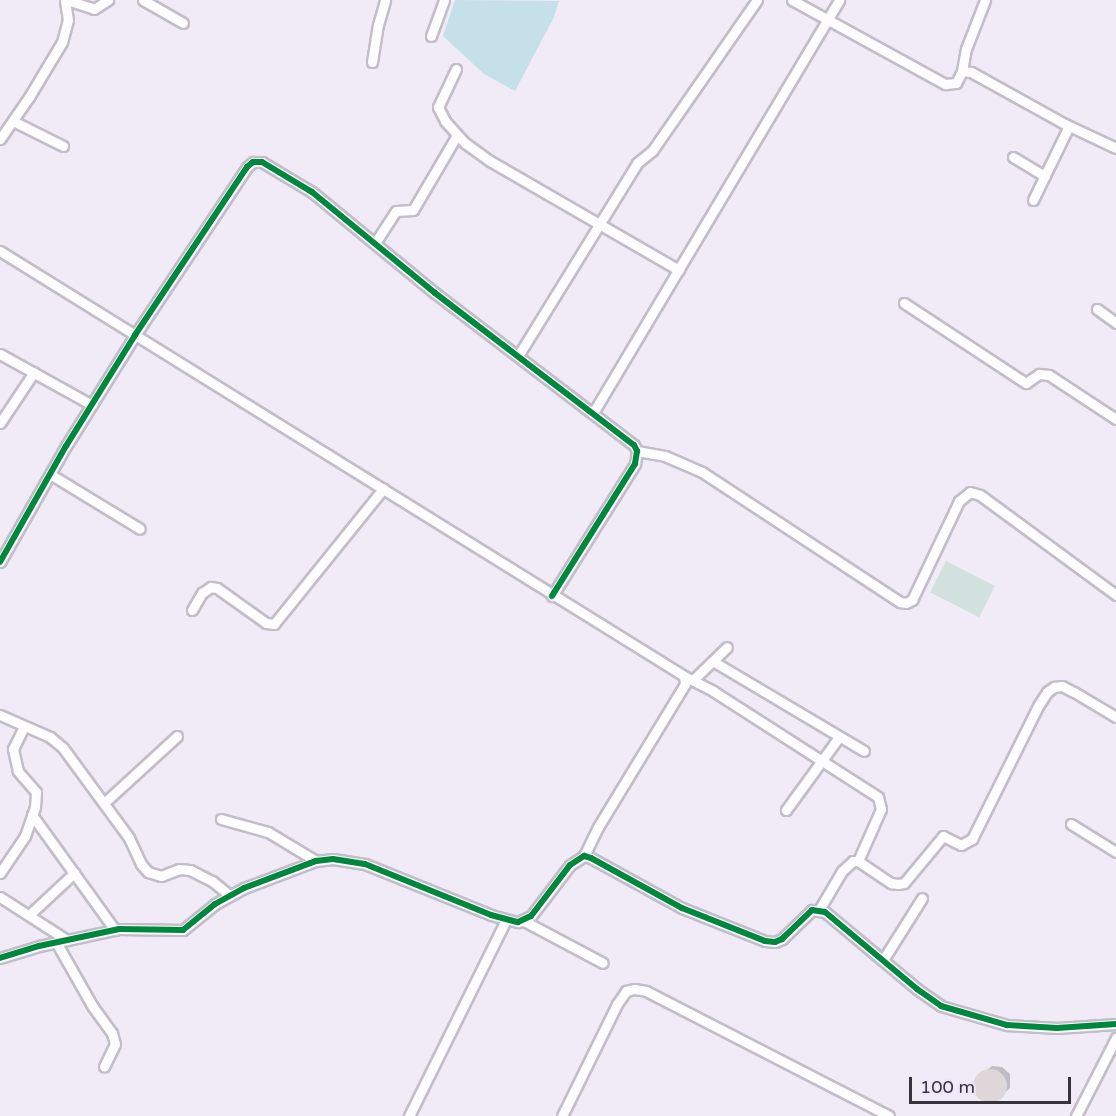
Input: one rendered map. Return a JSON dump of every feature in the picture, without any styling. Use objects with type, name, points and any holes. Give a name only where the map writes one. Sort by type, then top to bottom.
[{"type":"street","points":[[0,139],[62,42],[68,20],[66,0],[94,9],[108,0]]},
{"type":"street","points":[[143,0],[183,23]]},
{"type":"street","points":[[372,62],[385,0]]},
{"type":"street","points":[[431,36],[444,0]]},
{"type":"street","points":[[518,356],[637,163],[652,151],[757,0]]},
{"type":"street","points":[[792,0],[828,22],[945,84],[956,83],[962,71],[966,49],[985,0]]},
{"type":"street","points":[[593,413],[828,22],[839,0]]},
{"type":"street","points":[[456,69],[438,107],[445,121],[457,135],[476,152],[679,270]]},
{"type":"street","points":[[962,71],[971,72],[1069,126],[1115,145]]},
{"type":"street","points":[[13,120],[63,146]]},
{"type":"street","points":[[1033,200],[1069,126]]},
{"type":"street","points":[[375,243],[396,211],[413,210],[457,135]]},
{"type":"street","points":[[1013,157],[1045,176]]},
{"type":"street","points":[[0,562],[50,474],[135,335],[247,167],[253,162],[262,162],[289,176],[335,209],[435,293],[625,437],[637,451],[665,456],[702,472],[900,602],[906,603],[912,600],[959,501],[970,492],[980,495],[1116,596]]},
{"type":"street","points":[[0,251],[552,596],[822,760],[861,785],[881,802],[882,809],[858,861],[848,864],[842,871],[819,909],[807,914],[782,939],[775,942],[682,908],[584,856]]},
{"type":"street","points":[[904,303],[1026,383],[1039,374],[1049,375],[1116,419]]},
{"type":"street","points":[[1097,309],[1116,323]]},
{"type":"street","points":[[0,354],[92,405]]},
{"type":"street","points":[[0,423],[34,372]]},
{"type":"street","points":[[552,596],[635,464],[637,451]]},
{"type":"street","points":[[50,474],[140,529]]},
{"type":"street","points":[[192,610],[202,593],[211,587],[217,588],[266,623],[274,624],[383,489]]},
{"type":"street","points":[[524,921],[570,865],[584,856],[598,827],[688,678],[727,647]]},
{"type":"street","points":[[716,663],[864,751]]},
{"type":"street","points":[[858,861],[891,883],[898,885],[904,883],[943,836],[961,845],[967,843],[972,838],[1038,706],[1047,692],[1054,687],[1062,687],[1074,692],[1116,717]]},
{"type":"street","points":[[0,715],[57,742],[129,838],[141,864],[148,872],[161,876],[179,869],[190,870],[212,881],[229,895]]},
{"type":"street","points":[[0,873],[25,836],[36,792],[20,774],[14,749],[24,726]]},
{"type":"street","points":[[104,803],[177,736]]},
{"type":"street","points":[[786,810],[839,736]]},
{"type":"street","points":[[32,815],[115,930]]},
{"type":"street","points":[[221,819],[268,832],[316,861]]},
{"type":"street","points":[[1071,824],[1116,852]]},
{"type":"street","points":[[0,958],[56,942],[115,930],[135,927],[183,930],[229,895],[316,861],[350,860],[506,920],[524,921],[603,963]]},
{"type":"street","points":[[29,915],[74,873]]},
{"type":"street","points":[[0,897],[67,940]]},
{"type":"street","points":[[883,960],[922,898]]},
{"type":"street","points":[[819,909],[940,1006],[1007,1025],[1057,1029],[1116,1024]]},
{"type":"street","points":[[409,1116],[506,920]]},
{"type":"street","points":[[56,942],[93,1007],[112,1033],[115,1044],[104,1067]]},
{"type":"street","points":[[562,1116],[617,1004],[626,992],[635,989],[646,991],[889,1116]]},
{"type":"street","points":[[1077,1116],[1116,1038]]},
{"type":"shaded area","points":[[946,561],[995,586],[979,617],[930,592]]},
{"type":"water","points":[[455,0],[559,1],[554,17],[515,91],[484,74],[443,36]]},
{"type":"building","points":[[990,1069],[1002,1074],[1007,1086],[1002,1098],[990,1103],[978,1098],[973,1086],[978,1074]]},
{"type":"cycle path","points":[[0,562],[66,446],[135,335],[247,167],[253,162],[262,162],[312,192],[435,293],[634,445],[637,451],[635,464],[552,596]]},
{"type":"cycle path","points":[[0,958],[39,946],[119,929],[183,930],[215,904],[244,888],[316,861],[333,859],[365,864],[491,915],[518,922],[531,916],[570,865],[584,856],[682,908],[765,941],[775,942],[782,939],[812,910],[825,912],[917,989],[941,1006],[1007,1025],[1057,1028],[1116,1024]]}]
